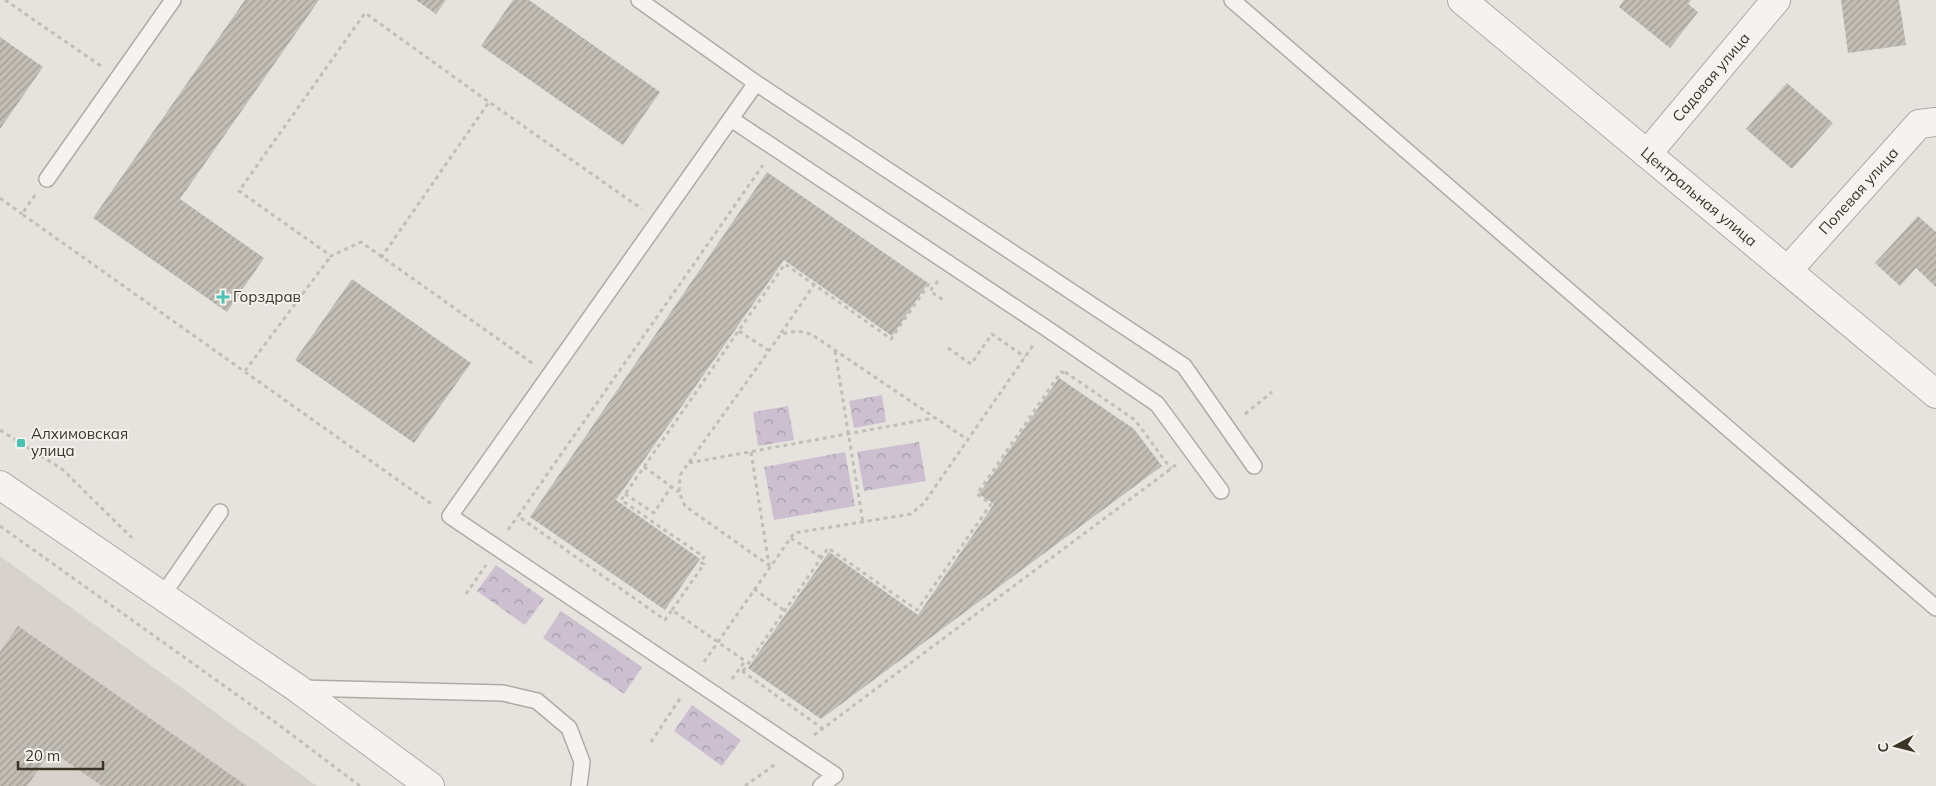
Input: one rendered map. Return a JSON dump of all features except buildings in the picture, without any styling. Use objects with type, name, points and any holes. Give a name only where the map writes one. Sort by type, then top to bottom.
[{"type":"street","name":"Центральная улица","points":[[1462,0],[1788,270],[1932,382]]},
{"type":"street","name":"Садовая улица","points":[[1648,154],[1776,0]]},
{"type":"street","name":"Полевая улица","points":[[1788,270],[1919,124],[1936,122]]},
{"type":"street","points":[[0,485],[297,688],[430,786]]},
{"type":"lane","points":[[47,179],[173,0]]},
{"type":"lane","points":[[639,0],[756,83],[1184,366],[1254,466]]},
{"type":"lane","points":[[1232,0],[1936,608]]},
{"type":"lane","points":[[756,83],[450,516],[834,775],[821,786]]},
{"type":"lane","points":[[730,119],[1079,350],[1157,404],[1221,491]]},
{"type":"lane","points":[[162,596],[220,512]]},
{"type":"lane","points":[[297,688],[503,693],[537,701],[569,728],[582,762],[579,786]]},
{"type":"path","points":[[5,0],[118,78]]},
{"type":"path","points":[[331,256],[240,191],[366,13],[489,102],[659,220]]},
{"type":"path","points":[[381,258],[489,102]]},
{"type":"path","points":[[764,164],[518,516],[665,620],[704,564],[700,562],[704,557],[621,500],[785,264],[892,339],[931,281]]},
{"type":"path","points":[[22,214],[47,179]]},
{"type":"path","points":[[0,198],[450,516]]},
{"type":"path","points":[[245,371],[331,256],[361,242],[381,258],[550,375]]},
{"type":"path","points":[[923,276],[935,284]]},
{"type":"path","points":[[770,566],[685,506],[679,492],[680,476],[814,285]]},
{"type":"path","points":[[650,742],[717,642],[794,533],[911,514],[924,503],[1046,328]]},
{"type":"path","points":[[739,330],[768,350]]},
{"type":"path","points":[[781,334],[798,331],[811,334],[968,440]]},
{"type":"path","points":[[948,348],[971,364],[992,334],[1025,357]]},
{"type":"path","points":[[834,350],[863,523]]},
{"type":"path","points":[[719,698],[785,611],[828,548],[917,610],[991,504],[977,494],[1079,350]]},
{"type":"path","points":[[1064,373],[1135,420],[1170,469]]},
{"type":"path","points":[[1228,428],[1272,392]]},
{"type":"path","points":[[689,464],[934,418]]},
{"type":"path","points":[[751,452],[770,566]]},
{"type":"path","points":[[745,786],[1193,453]]},
{"type":"path","points":[[644,467],[679,492]]},
{"type":"path","points":[[625,494],[654,514],[671,487]]},
{"type":"path","points":[[0,526],[275,722],[360,786]]},
{"type":"path","points":[[791,538],[822,558]]},
{"type":"path","points":[[754,589],[785,611]]},
{"type":"path","points":[[672,610],[745,661],[741,670]]},
{"type":"path","points":[[741,670],[823,728]]},
{"type":"shaded area","points":[[0,556],[317,786],[0,786]]},
{"type":"green space","points":[[882,395],[886,422],[854,428],[849,401]]},
{"type":"green space","points":[[788,406],[794,440],[758,446],[753,412]]},
{"type":"green space","points":[[919,442],[926,481],[864,491],[857,452]]},
{"type":"green space","points":[[845,452],[855,506],[774,520],[764,467]]},
{"type":"green space","points":[[496,565],[544,599],[525,625],[477,591]]},
{"type":"green space","points":[[561,611],[642,667],[624,694],[543,638]]},
{"type":"green space","points":[[692,705],[741,740],[722,766],[674,731]]},
{"type":"place","name":"Горздрав","points":[[223,297]]},
{"type":"place","name":"Алхимовская улица","points":[[21,443]]}]
